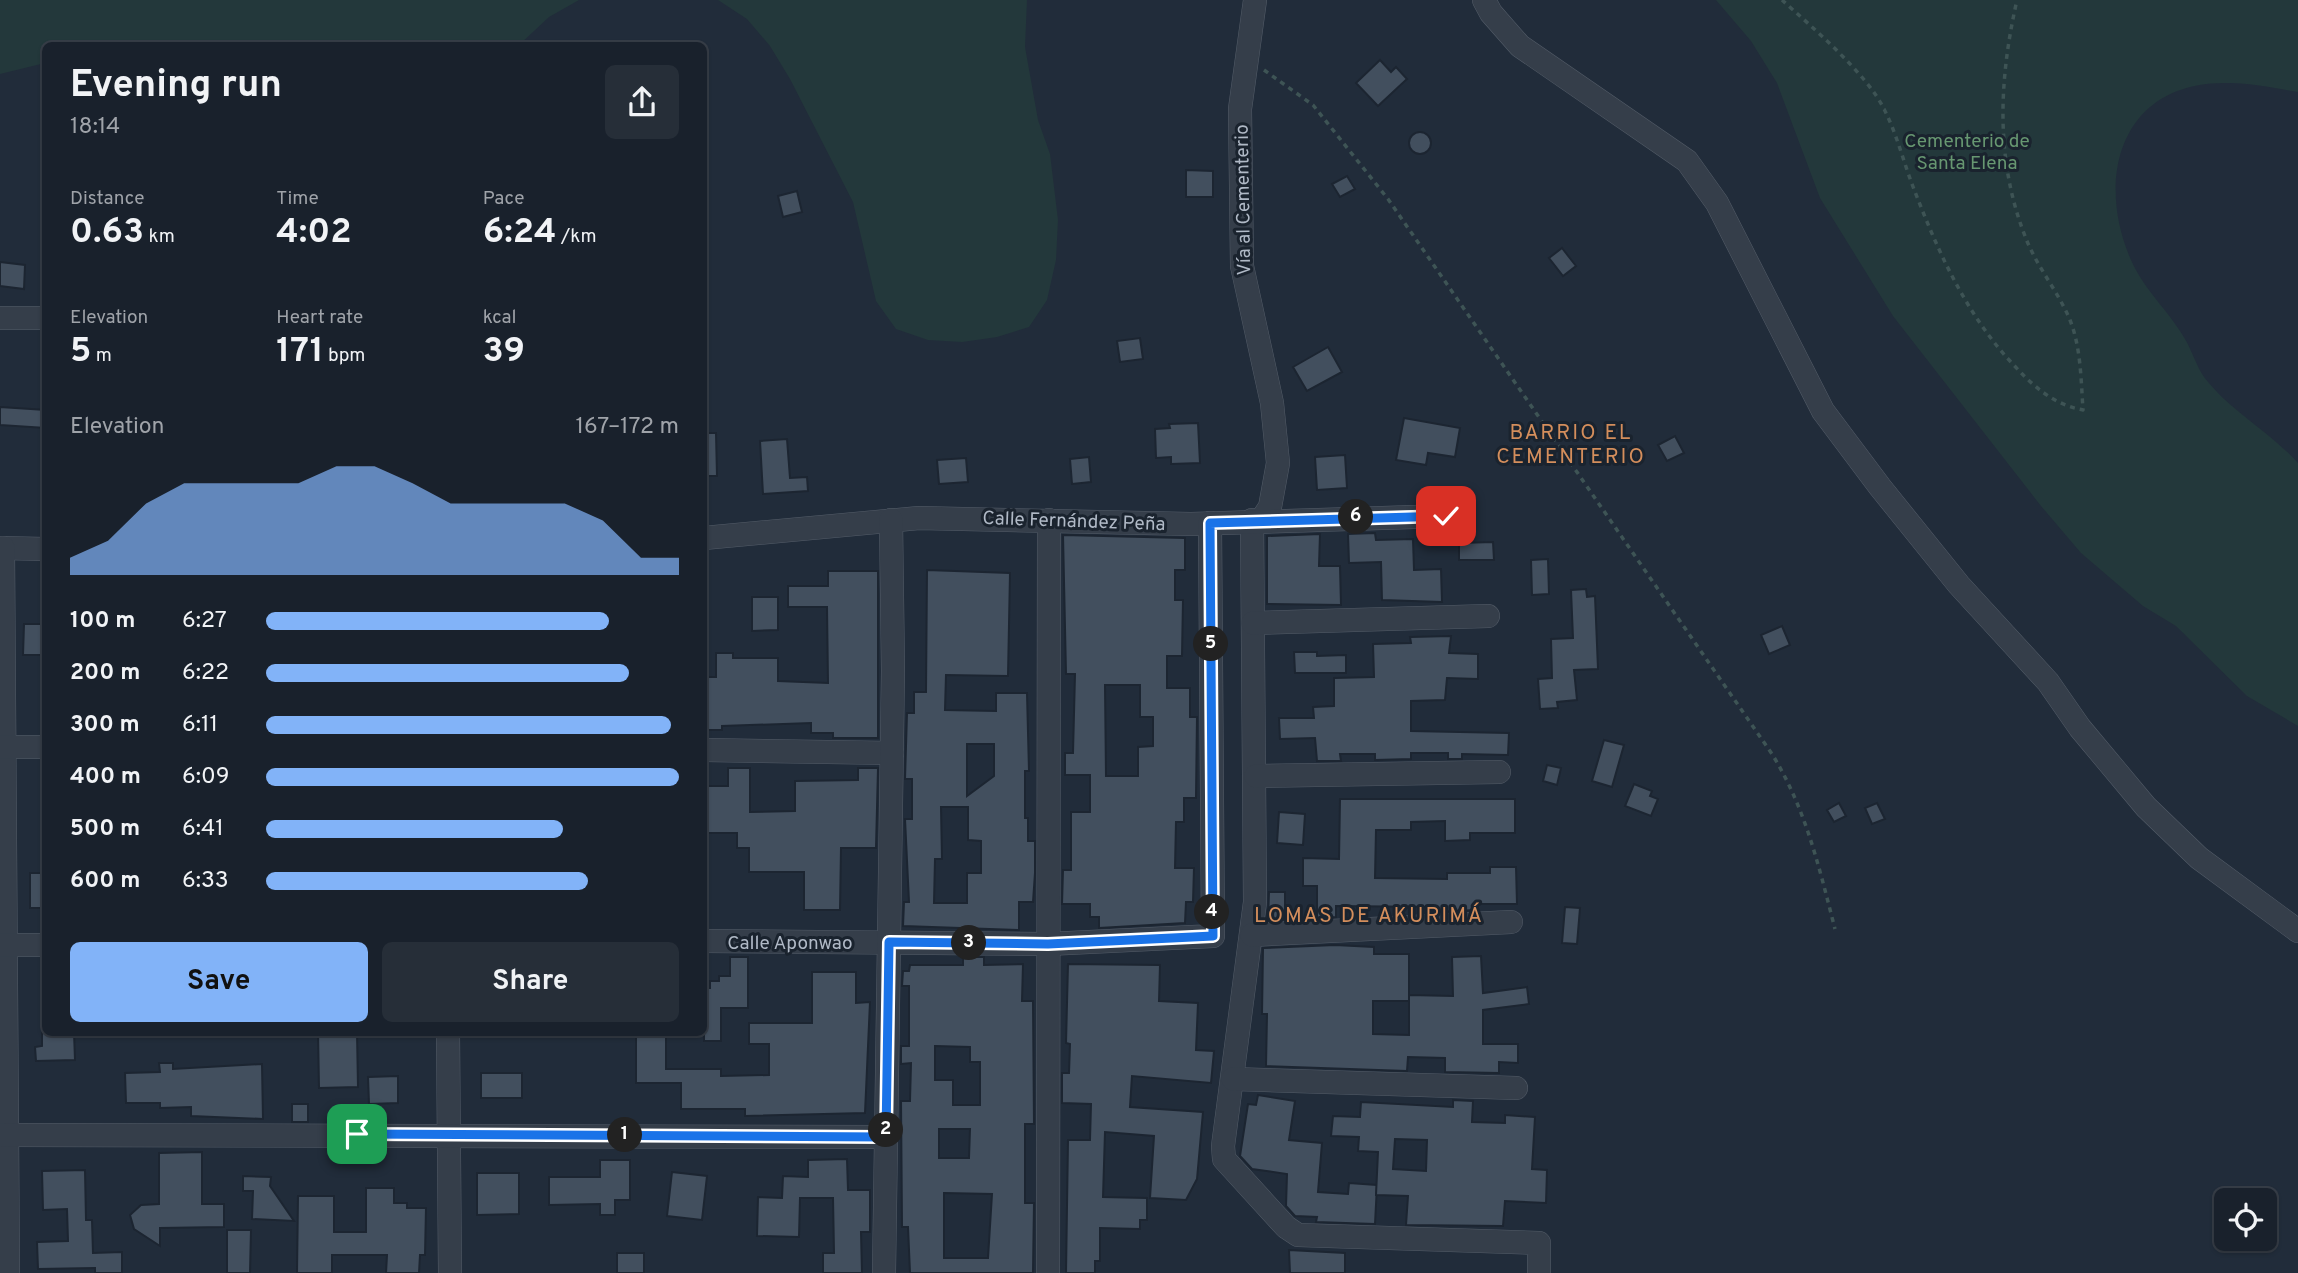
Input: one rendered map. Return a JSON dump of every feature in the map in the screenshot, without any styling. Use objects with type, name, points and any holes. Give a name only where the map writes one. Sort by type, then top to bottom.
[{"type":"street","name":"Vía al Cementerio","points":[[1255,0],[1240,109],[1242,266],[1272,403],[1278,463],[1270,507],[1257,520]]},
{"type":"street","points":[[1484,0],[1502,28],[1520,46],[1687,161],[1717,203],[1823,411],[1880,487],[1959,586],[2048,681],[2080,728],[2146,807],[2199,858],[2298,931]]},
{"type":"street","points":[[0,318],[42,318]]},
{"type":"street","name":"Calle Fernández Peña","points":[[707,538],[891,520],[967,516],[1210,523],[1446,516]]},
{"type":"street","points":[[884,1273],[892,753],[891,520]]},
{"type":"street","points":[[1048,1273],[1049,520]]},
{"type":"street","points":[[1257,520],[1254,623],[1255,902],[1224,1159],[1292,1231],[1318,1238],[1538,1243],[1539,1273]]},
{"type":"street","name":"Calle Aponwao","points":[[707,941],[1048,944],[1213,936],[1210,523]]},
{"type":"street","points":[[8,1273],[3,1135],[1,548],[42,549]]},
{"type":"street","points":[[1254,623],[1488,616]]},
{"type":"street","points":[[1,747],[42,747]]},
{"type":"street","points":[[707,750],[892,753]]},
{"type":"street","points":[[1256,776],[1500,772]]},
{"type":"street","points":[[1252,935],[1511,922]]},
{"type":"street","points":[[2,945],[42,945]]},
{"type":"street","points":[[448,1036],[450,1273]]},
{"type":"street","points":[[1233,1079],[1516,1088]]},
{"type":"street","points":[[3,1135],[886,1137]]},
{"type":"path","points":[[1782,0],[1863,81],[1884,109],[1924,215],[1966,302],[1994,344],[2032,386],[2068,407],[2083,410],[2077,343],[2070,321],[2040,269],[2014,205],[2001,92],[2006,50],[2017,0]]},
{"type":"path","points":[[1246,62],[1273,74],[1293,88],[1313,105],[1353,152],[1772,754],[1794,790],[1835,929]]},
{"type":"green space","points":[[0,0],[579,0],[549,17],[522,42],[42,42],[42,64],[0,74]]},
{"type":"green space","points":[[718,0],[1027,0],[1025,47],[1038,120],[1050,154],[1058,220],[1056,260],[1047,300],[1029,327],[997,337],[962,342],[928,340],[896,329],[876,301],[853,202],[790,79],[770,46],[747,19]]},
{"type":"green space","name":"Cementerio de Santa Elena","points":[[1716,0],[2298,0],[2298,92],[2252,84],[2224,83],[2189,87],[2161,99],[2140,117],[2125,141],[2117,168],[2116,198],[2120,229],[2136,271],[2185,339],[2204,377],[2226,400],[2298,463],[2298,726],[2247,696],[2176,626],[2143,606],[2081,553],[2041,506],[1893,316],[1820,198],[1777,83],[1751,41]]},
{"type":"building","points":[[1380,60],[1391,72],[1396,67],[1407,79],[1378,106],[1356,83]]},
{"type":"building","points":[[1420,132],[1428,135],[1431,143],[1428,151],[1420,154],[1412,151],[1409,143],[1412,135]]},
{"type":"building","points":[[1186,170],[1213,171],[1213,197],[1186,197]]},
{"type":"building","points":[[1347,176],[1355,189],[1340,197],[1332,184]]},
{"type":"building","points":[[797,191],[802,212],[783,217],[778,196]]},
{"type":"building","points":[[1562,248],[1576,266],[1563,276],[1549,258]]},
{"type":"building","points":[[0,262],[25,265],[24,289],[0,286]]},
{"type":"building","points":[[1140,338],[1143,359],[1120,362],[1117,341]]},
{"type":"building","points":[[1328,347],[1342,372],[1307,391],[1293,367]]},
{"type":"building","points":[[0,407],[42,410],[42,428],[0,425]]},
{"type":"building","points":[[1404,418],[1460,428],[1455,457],[1428,453],[1426,465],[1396,460]]},
{"type":"building","points":[[1198,423],[1200,463],[1171,464],[1171,457],[1156,458],[1155,429],[1170,428],[1169,424]]},
{"type":"building","points":[[707,433],[716,433],[717,476],[707,476]]},
{"type":"building","points":[[1675,436],[1684,453],[1667,461],[1658,445]]},
{"type":"building","points":[[787,439],[790,478],[807,477],[808,491],[763,494],[760,441]]},
{"type":"building","points":[[1345,455],[1347,488],[1317,490],[1315,457]]},
{"type":"building","points":[[1089,457],[1091,482],[1072,484],[1070,459]]},
{"type":"building","points":[[966,458],[968,482],[939,484],[937,460]]},
{"type":"building","points":[[1375,533],[1376,540],[1413,539],[1414,570],[1441,569],[1442,602],[1382,600],[1381,562],[1349,563],[1348,534]]},
{"type":"building","points":[[1320,534],[1319,566],[1340,566],[1341,605],[1267,604],[1267,536]]},
{"type":"building","points":[[1063,535],[1185,538],[1185,570],[1175,570],[1175,600],[1183,600],[1182,656],[1167,656],[1167,688],[1190,688],[1190,717],[1197,717],[1196,798],[1184,798],[1184,822],[1176,822],[1175,868],[1194,868],[1193,902],[1186,902],[1185,923],[1099,928],[1099,917],[1090,917],[1090,904],[1062,904],[1063,870],[1071,870],[1071,812],[1090,812],[1090,775],[1065,775],[1065,753],[1073,753],[1075,674],[1066,674]],"holes":[[[1105,685],[1140,685],[1140,717],[1153,717],[1153,746],[1138,747],[1138,776],[1106,776]]]},
{"type":"building","points":[[1493,542],[1494,560],[1459,560],[1459,543]]},
{"type":"building","points":[[1548,559],[1549,594],[1532,595],[1531,560]]},
{"type":"building","points":[[927,570],[1010,573],[1008,676],[946,675],[945,710],[996,711],[996,693],[1027,693],[1029,771],[1025,771],[1025,818],[1028,818],[1028,841],[1035,841],[1035,873],[1033,902],[1019,902],[1019,930],[903,926],[904,902],[909,902],[905,819],[912,819],[912,779],[905,779],[907,713],[914,713],[914,692],[926,692]],"holes":[[[967,744],[994,744],[994,776],[967,796]],[[941,807],[968,807],[968,840],[981,841],[981,873],[967,873],[967,903],[934,903],[935,859],[942,859]]]},
{"type":"building","points":[[828,571],[878,571],[878,738],[833,738],[833,733],[811,733],[811,723],[722,726],[722,730],[707,730],[707,677],[716,677],[716,653],[733,653],[733,658],[778,658],[778,681],[828,683],[827,607],[788,607],[788,586],[828,586]]},
{"type":"building","points":[[1586,589],[1587,597],[1595,596],[1598,669],[1574,670],[1577,700],[1557,702],[1558,708],[1540,709],[1538,679],[1552,678],[1551,639],[1573,638],[1571,590]]},
{"type":"building","points":[[752,597],[778,597],[778,630],[752,631]]},
{"type":"building","points":[[24,624],[42,624],[42,655],[23,655]]},
{"type":"building","points":[[1782,626],[1790,645],[1769,654],[1761,635]]},
{"type":"building","points":[[1451,636],[1449,653],[1478,654],[1478,679],[1447,678],[1445,700],[1411,701],[1411,731],[1509,733],[1508,755],[1462,754],[1462,759],[1448,759],[1448,753],[1411,753],[1411,759],[1375,760],[1375,754],[1340,754],[1341,761],[1317,761],[1315,738],[1280,739],[1279,718],[1314,718],[1313,707],[1334,706],[1334,678],[1374,677],[1373,644],[1411,643],[1410,637]]},
{"type":"building","points":[[1294,652],[1317,652],[1317,656],[1346,655],[1346,673],[1295,673]]},
{"type":"building","points":[[1604,740],[1624,745],[1612,787],[1592,781]]},
{"type":"building","points":[[1547,765],[1561,768],[1557,785],[1543,781]]},
{"type":"building","points":[[728,768],[750,768],[750,812],[795,811],[795,781],[858,780],[858,768],[878,768],[876,848],[841,848],[840,910],[804,910],[804,872],[749,872],[749,848],[737,848],[737,833],[707,833],[707,786],[728,786]]},
{"type":"building","points":[[1634,784],[1652,791],[1650,796],[1658,799],[1651,816],[1625,806]]},
{"type":"building","points":[[1340,799],[1515,799],[1515,833],[1470,833],[1470,840],[1445,841],[1445,821],[1411,822],[1411,830],[1376,830],[1375,878],[1447,879],[1447,873],[1490,873],[1490,867],[1516,867],[1517,904],[1476,904],[1476,910],[1435,912],[1435,907],[1336,906],[1336,917],[1317,918],[1317,886],[1303,886],[1303,858],[1339,859]]},
{"type":"building","points":[[1839,803],[1846,816],[1834,822],[1827,810]]},
{"type":"building","points":[[1877,803],[1885,819],[1872,824],[1865,808]]},
{"type":"building","points":[[1279,812],[1305,814],[1303,845],[1277,843]]},
{"type":"building","points":[[30,873],[42,873],[42,908],[30,908]]},
{"type":"building","points":[[1269,892],[1285,892],[1285,919],[1268,920]]},
{"type":"building","points":[[1565,907],[1580,908],[1577,944],[1562,943]]},
{"type":"building","points":[[1335,945],[1374,947],[1374,954],[1409,954],[1409,995],[1453,996],[1452,957],[1481,956],[1483,993],[1527,987],[1529,1004],[1483,1010],[1483,1044],[1518,1044],[1518,1063],[1499,1062],[1499,1073],[1445,1072],[1445,1058],[1408,1057],[1407,1071],[1266,1066],[1267,1014],[1262,1014],[1263,948]],"holes":[[[1373,1001],[1409,1001],[1409,1035],[1373,1034]]]},
{"type":"building","points":[[730,957],[748,957],[748,1008],[721,1008],[721,1041],[704,1041],[704,1036],[707,1036],[707,988],[710,988],[710,981],[719,981],[719,976],[730,976]]},
{"type":"building","points":[[963,957],[984,957],[984,965],[1023,964],[1022,1001],[1033,1001],[1034,1124],[1025,1124],[1025,1203],[1034,1203],[1033,1273],[910,1273],[908,1227],[902,1227],[901,1101],[910,1101],[911,1063],[901,1064],[901,1046],[909,1046],[909,986],[902,986],[903,971],[909,971],[910,965],[963,965]],"holes":[[[935,1046],[970,1047],[970,1062],[980,1062],[980,1105],[953,1105],[953,1080],[935,1080]],[[939,1129],[970,1129],[969,1158],[939,1158]],[[944,1193],[992,1194],[988,1258],[944,1258]]]},
{"type":"building","points":[[1068,964],[1160,965],[1159,1001],[1198,1003],[1196,1050],[1214,1051],[1211,1083],[1132,1076],[1130,1107],[1203,1112],[1197,1179],[1186,1200],[1150,1198],[1154,1136],[1105,1132],[1103,1197],[1147,1198],[1147,1220],[1140,1220],[1140,1229],[1100,1228],[1100,1261],[1095,1261],[1095,1273],[1066,1273],[1068,1140],[1090,1140],[1091,1104],[1062,1103],[1062,1073],[1069,1073],[1070,1044],[1066,1043]]},
{"type":"building","points":[[812,972],[856,972],[856,1003],[870,1002],[865,1113],[745,1116],[745,1109],[681,1109],[681,1083],[636,1083],[636,1036],[666,1036],[666,1069],[721,1069],[721,1076],[769,1075],[769,1044],[749,1044],[749,1023],[812,1023]]},
{"type":"building","points":[[42,1036],[74,1036],[75,1060],[36,1061],[35,1047],[42,1046]]},
{"type":"building","points":[[318,1036],[357,1036],[358,1087],[319,1088]]},
{"type":"building","points":[[159,1063],[173,1063],[173,1069],[262,1064],[263,1119],[191,1116],[191,1107],[160,1108],[160,1103],[126,1103],[125,1073],[160,1072]]},
{"type":"building","points":[[481,1073],[522,1073],[522,1098],[481,1098]]},
{"type":"building","points":[[398,1076],[398,1103],[369,1104],[368,1077]]},
{"type":"building","points":[[1258,1095],[1295,1101],[1289,1140],[1322,1143],[1318,1192],[1348,1194],[1349,1183],[1377,1185],[1375,1224],[1316,1222],[1317,1217],[1295,1216],[1286,1206],[1287,1174],[1252,1169],[1240,1156],[1248,1104],[1256,1105]]},
{"type":"building","points":[[1453,1100],[1473,1101],[1472,1122],[1505,1123],[1505,1115],[1535,1117],[1532,1169],[1547,1170],[1546,1203],[1505,1201],[1503,1226],[1406,1225],[1408,1196],[1376,1195],[1378,1152],[1358,1151],[1359,1137],[1331,1136],[1333,1116],[1360,1117],[1361,1102],[1453,1107]],"holes":[[[1395,1139],[1427,1140],[1426,1171],[1393,1169]]]},
{"type":"building","points":[[292,1104],[308,1104],[308,1122],[292,1122]]},
{"type":"building","points":[[202,1152],[202,1204],[224,1204],[224,1227],[160,1228],[160,1246],[134,1229],[130,1215],[141,1205],[159,1204],[159,1153]]},
{"type":"building","points":[[847,1159],[848,1190],[870,1190],[870,1232],[861,1232],[862,1273],[823,1273],[823,1253],[834,1253],[833,1198],[800,1198],[799,1237],[757,1236],[758,1197],[782,1198],[783,1176],[808,1177],[808,1160]]},
{"type":"building","points":[[600,1160],[630,1160],[630,1200],[615,1200],[615,1215],[600,1215],[600,1204],[549,1205],[549,1177],[600,1177]]},
{"type":"building","points":[[85,1170],[86,1220],[92,1220],[93,1253],[122,1252],[122,1273],[95,1273],[95,1268],[38,1269],[37,1242],[68,1241],[67,1209],[43,1210],[42,1171]]},
{"type":"building","points":[[672,1172],[707,1176],[702,1220],[667,1216]]},
{"type":"building","points":[[477,1173],[519,1173],[519,1214],[477,1215]]},
{"type":"building","points":[[243,1176],[271,1177],[270,1186],[294,1221],[252,1219],[253,1191],[243,1191]]},
{"type":"building","points":[[366,1188],[394,1188],[394,1203],[407,1203],[407,1208],[426,1208],[425,1255],[420,1255],[419,1273],[386,1273],[387,1255],[332,1255],[332,1273],[297,1273],[298,1196],[334,1196],[334,1232],[366,1232]]},
{"type":"building","points":[[227,1230],[251,1230],[250,1273],[227,1273]]},
{"type":"building","points":[[1289,1250],[1345,1253],[1345,1273],[1290,1273]]},
{"type":"building","points":[[617,1253],[644,1253],[644,1273],[617,1273]]},
{"type":"district","name":"BARRIO EL CEMENTERIO","points":[[1571,444]]},
{"type":"district","name":"LOMAS DE AKURIMÁ","points":[[1369,915]]},
{"type":"route","points":[[357,1134],[886,1137],[889,942],[1048,944],[1213,936],[1210,523],[1262,519],[1446,516]]}]
